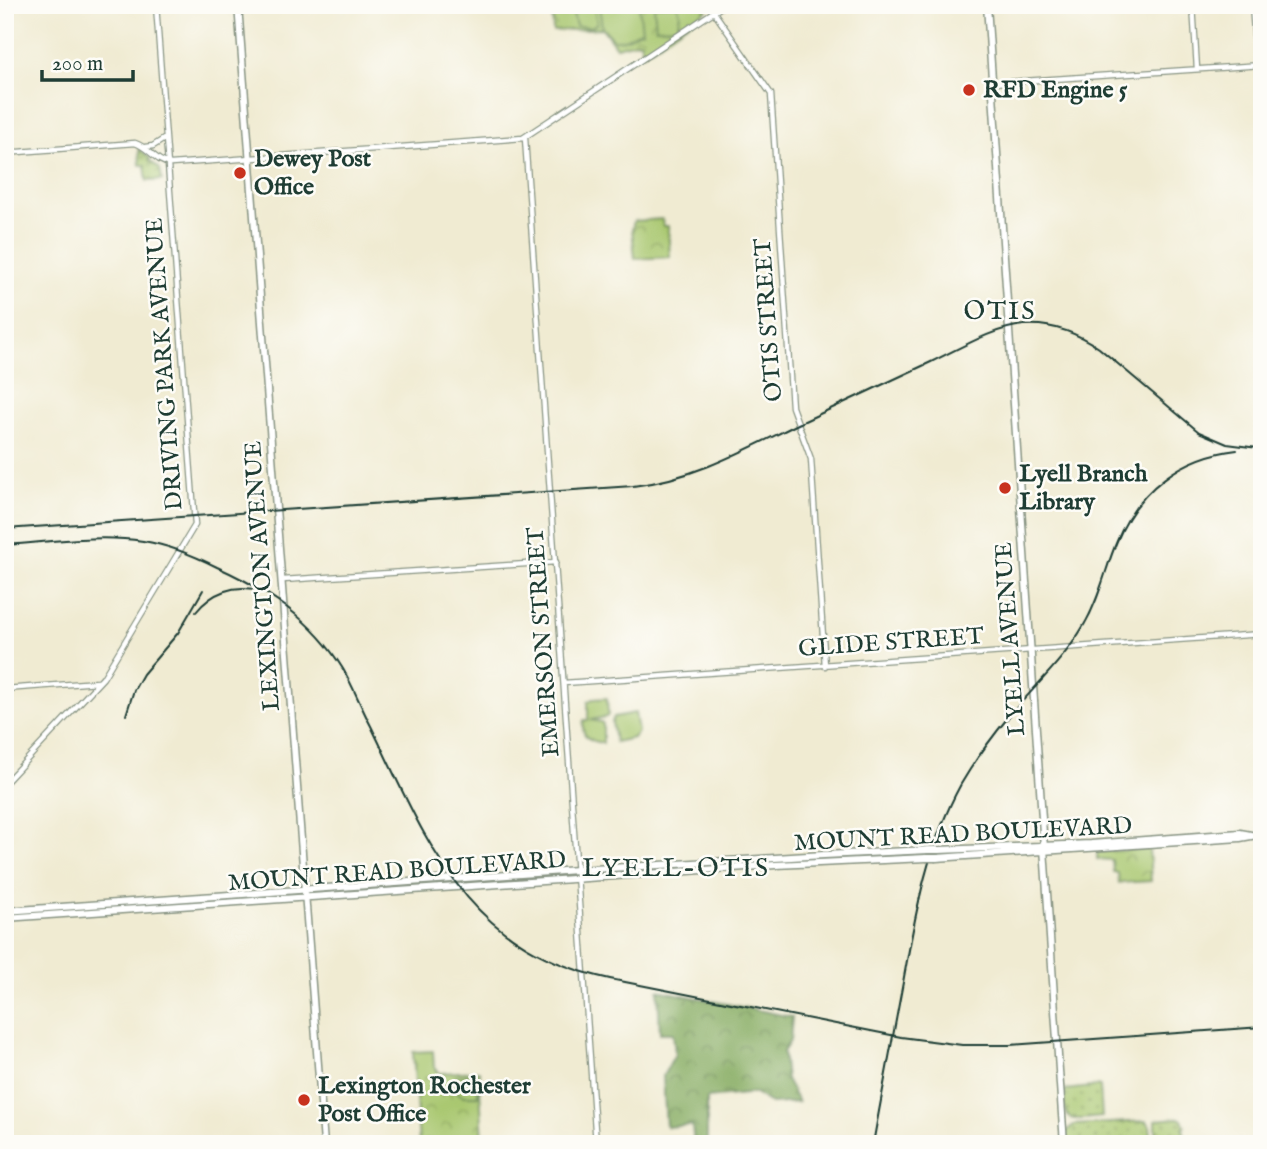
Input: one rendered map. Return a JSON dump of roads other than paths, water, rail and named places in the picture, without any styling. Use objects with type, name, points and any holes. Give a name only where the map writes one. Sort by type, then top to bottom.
[{"type":"main road","name":"LEXINGTON AVENUE","points":[[237,5],[324,1144]]},
{"type":"main road","name":"LYELL AVENUE","points":[[987,5],[1064,1144]]},
{"type":"main road","name":"MOUNT READ BOULEVARD","points":[[5,919],[577,870],[824,855],[928,854],[936,858],[1240,833],[1262,834]]},
{"type":"main road","name":"MOUNT READ BOULEVARD","points":[[5,911],[578,879],[928,854],[939,850],[1044,849]]},
{"type":"main road","points":[[797,856],[811,863],[824,855]]},
{"type":"main road","points":[[94,920],[102,912]]},
{"type":"street","name":"DRIVING PARK AVENUE","points":[[5,783],[99,682],[195,525],[156,5]]},
{"type":"street","points":[[709,5],[714,12]]},
{"type":"street","points":[[145,147],[166,163],[525,138],[724,5]]},
{"type":"street","points":[[1192,5],[1197,69]]},
{"type":"street","points":[[1252,5],[1256,59],[1262,71]]},
{"type":"street","name":"OTIS STREET","points":[[714,12],[771,94],[792,409],[811,461],[825,666]]},
{"type":"street","points":[[992,83],[1260,65]]},
{"type":"street","points":[[5,153],[128,143],[145,147],[153,146],[164,138]]},
{"type":"street","name":"EMERSON STREET","points":[[525,138],[596,1144]]},
{"type":"street","points":[[283,580],[556,562]]},
{"type":"street","name":"GLIDE STREET","points":[[564,683],[1262,634]]},
{"type":"street","points":[[5,689],[99,682]]},
{"type":"railway","points":[[5,529],[633,486],[655,482],[717,463],[976,340],[1000,330],[1024,325],[1054,327],[1082,338],[1099,348],[1199,432],[1227,444],[1258,448]]},
{"type":"railway","points":[[873,1144],[919,902],[940,830],[961,784],[1003,723],[1076,638],[1094,604],[1117,541],[1137,506],[1150,491],[1180,468],[1198,460],[1237,450]]},
{"type":"railway","points":[[5,545],[91,538],[153,543],[190,555],[236,576],[288,608],[318,636],[343,669],[412,811],[458,885],[486,916],[519,943],[560,964],[610,979],[901,1037],[962,1045],[1010,1045],[1262,1027]]},
{"type":"railway","points":[[196,612],[209,599],[224,591],[240,588],[258,590]]},
{"type":"railway","points":[[126,715],[134,690],[143,674],[178,633],[203,590]]},
{"type":"place","name":"RFD Engine 5","points":[[969,90]]},
{"type":"place","name":"Dewey Post Office","points":[[240,173]]},
{"type":"place","name":"Lyell Branch Library","points":[[1005,488]]},
{"type":"place","name":"Lexington Rochester Post Office","points":[[304,1100]]},
{"type":"district","name":"OTIS","points":[[1000,311]]},
{"type":"district","name":"LYELL-OTIS","points":[[676,868]]}]
